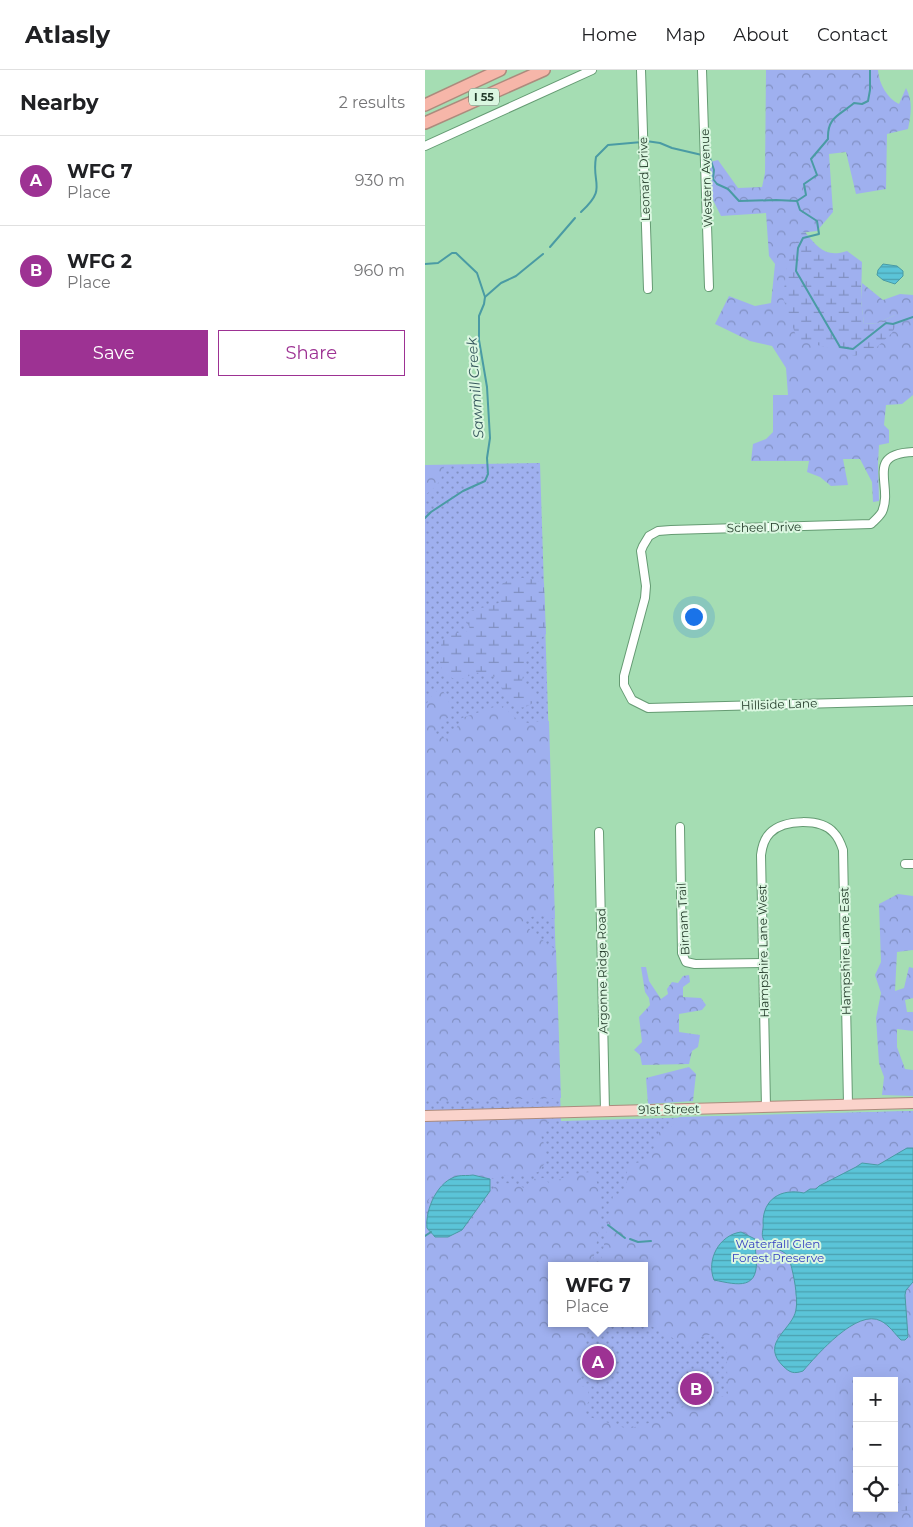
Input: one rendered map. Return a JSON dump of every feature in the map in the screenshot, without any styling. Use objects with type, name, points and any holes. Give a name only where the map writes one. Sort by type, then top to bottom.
[{"type":"highway","name":"I 55","points":[[425,105],[500,70]]},
{"type":"highway","name":"I 55","points":[[425,124],[543,70]]},
{"type":"main road","name":"91st Street","points":[[425,1116],[913,1103]]},
{"type":"street","points":[[425,146],[592,70]]},
{"type":"street","name":"Leonard Drive","points":[[641,70],[648,289]]},
{"type":"street","name":"Western Avenue","points":[[702,70],[709,287]]},
{"type":"street","name":"Scheel Drive","points":[[645,707],[631,700],[624,680],[632,641],[645,598],[645,573],[641,551],[649,536],[671,530],[871,524],[878,518],[884,505],[883,469],[889,458],[898,453],[913,452]]},
{"type":"street","name":"Hillside Lane","points":[[645,707],[913,701]]},
{"type":"street","name":"Hampshire Lane West","points":[[766,1107],[761,855],[763,846],[771,833],[786,824],[804,823]]},
{"type":"street","name":"Hampshire Lane East","points":[[804,823],[819,824],[833,832],[843,850],[848,1104]]},
{"type":"street","name":"Birnam Trail","points":[[680,827],[682,953],[686,962],[695,964],[763,963]]},
{"type":"street","name":"Argonne Ridge Road","points":[[599,832],[605,1111]]},
{"type":"green space","points":[[766,70],[878,70],[882,85],[891,98],[899,104],[906,88],[910,98],[911,113],[908,129],[887,134],[886,189],[856,194],[846,152],[829,154],[833,212],[817,231],[799,233],[855,356],[895,315],[878,323],[864,324],[861,300],[862,283],[883,300],[900,294],[913,295],[913,395],[902,404],[886,405],[884,425],[889,430],[889,443],[879,445],[879,501],[873,502],[872,482],[860,459],[843,459],[848,485],[831,486],[820,477],[807,472],[809,461],[751,461],[753,444],[766,439],[773,432],[773,395],[788,395],[786,368],[772,346],[750,341],[715,324],[729,296],[755,306],[771,303],[775,264],[769,256],[766,213],[721,216],[711,196],[710,162],[718,160],[738,188],[762,187],[765,173]]},
{"type":"green space","points":[[805,232],[823,250],[833,253],[847,251],[862,262],[861,300],[864,324],[878,323],[895,315],[901,315],[892,333],[877,347],[855,356],[797,339],[783,298],[787,266],[799,233]]},
{"type":"green space","name":"Waterfall Glen Forest Preserve","points":[[540,463],[561,1121],[913,1111],[913,1527],[425,1527],[425,465]]},
{"type":"green space","points":[[425,465],[443,465],[443,470],[439,482],[425,495]]},
{"type":"green space","points":[[515,578],[527,578],[544,583],[546,634],[526,654],[522,682],[526,690],[535,693],[538,697],[525,707],[519,707],[508,700],[499,678],[478,673],[457,679],[445,674],[440,664],[442,641],[453,634],[466,632],[470,629],[467,621],[469,612],[500,602],[498,589],[503,583]]},
{"type":"green space","points":[[437,691],[443,691],[451,709],[451,714],[438,728],[435,735],[446,739],[453,734],[462,718],[497,706],[505,707],[520,721],[532,723],[549,721],[555,919],[535,916],[524,921],[534,934],[556,950],[561,1098],[425,1101],[425,706]]},
{"type":"green space","points":[[898,894],[913,896],[913,950],[897,952],[895,991],[904,988],[909,967],[913,968],[913,998],[905,1000],[907,1012],[913,1012],[913,1031],[897,1029],[897,1047],[905,1069],[913,1070],[913,1096],[882,1095],[884,1077],[879,1063],[876,1018],[881,993],[875,975],[881,962],[879,904]]},
{"type":"green space","points":[[641,967],[646,967],[649,981],[661,999],[668,994],[667,989],[672,982],[678,983],[683,976],[689,975],[690,982],[683,987],[683,997],[701,998],[706,1005],[702,1010],[679,1014],[679,1032],[700,1035],[698,1047],[692,1051],[689,1064],[642,1065],[640,1055],[634,1050],[642,1042],[639,1017],[650,1005],[649,998],[645,992]]},
{"type":"green space","points":[[689,1067],[696,1074],[693,1101],[648,1104],[646,1078]]},
{"type":"green space","points":[[913,1111],[913,1527],[425,1527],[425,1221],[427,1228],[448,1237],[457,1233],[470,1223],[493,1188],[501,1184],[511,1184],[524,1188],[533,1179],[544,1178],[550,1184],[570,1175],[591,1172],[597,1182],[600,1193],[601,1217],[593,1262],[548,1262],[548,1327],[588,1327],[580,1385],[588,1389],[589,1400],[583,1415],[628,1429],[666,1418],[669,1411],[728,1395],[726,1343],[721,1339],[707,1335],[693,1342],[689,1347],[648,1324],[648,1262],[601,1261],[613,1196],[624,1195],[627,1165],[645,1161],[653,1150],[659,1132],[671,1127],[679,1117]]},
{"type":"green space","points":[[549,1119],[546,1129],[539,1132],[545,1146],[546,1162],[538,1172],[523,1176],[506,1175],[490,1179],[473,1175],[441,1185],[429,1199],[425,1211],[425,1122]]},
{"type":"green space","points":[[898,1478],[913,1478],[913,1510],[898,1509]]},
{"type":"shaded area","points":[[883,264],[897,266],[903,271],[903,276],[895,284],[883,280],[877,275],[878,270]]},
{"type":"shaded area","points":[[907,1148],[913,1148],[913,1282],[906,1290],[905,1295],[908,1337],[905,1340],[901,1340],[881,1321],[871,1319],[861,1321],[838,1335],[803,1371],[795,1373],[790,1371],[777,1359],[775,1345],[795,1314],[797,1302],[795,1286],[788,1256],[767,1244],[763,1238],[766,1207],[775,1197],[781,1194],[788,1192],[804,1193],[810,1189],[816,1189],[862,1163],[878,1165]]},
{"type":"shaded area","points":[[473,1175],[490,1179],[490,1191],[462,1230],[448,1237],[435,1237],[427,1228],[428,1212],[434,1196],[444,1183],[451,1179],[458,1176]]},
{"type":"shaded area","points":[[741,1232],[755,1239],[755,1275],[751,1280],[739,1284],[714,1280],[712,1264],[716,1250],[726,1238]]},
{"type":"waterway","name":"Sawmill Creek","points":[[706,157],[710,158],[714,170],[713,179],[717,184],[728,189],[739,201],[797,201],[806,195],[804,184],[817,175],[811,159],[828,139],[828,132],[832,121],[854,103],[862,104],[868,101],[870,70]]},
{"type":"waterway","name":"Sawmill Creek","points":[[646,141],[702,155]]},
{"type":"waterway","name":"Sawmill Creek","points":[[581,212],[589,204],[596,191],[596,157],[608,145],[642,142]]},
{"type":"waterway","points":[[797,201],[800,210],[817,221],[819,234],[803,238],[798,248],[796,271],[840,347],[853,349],[886,323],[893,324],[913,317]]},
{"type":"waterway","name":"Sawmill Creek","points":[[550,247],[575,218]]},
{"type":"waterway","points":[[425,264],[438,263],[452,253],[456,253],[477,273],[485,297]]},
{"type":"waterway","name":"Sawmill Creek","points":[[425,518],[463,491],[485,481],[488,474],[487,458],[490,438],[487,387],[479,340],[479,316],[485,297],[501,283],[516,276],[543,254]]},
{"type":"waterway","points":[[608,1225],[625,1238]]},
{"type":"waterway","points":[[425,1236],[431,1232]]},
{"type":"waterway","points":[[630,1239],[638,1242],[651,1241]]},
{"type":"place","name":"WFG 7","points":[[598,1362]]},
{"type":"place","name":"WFG 2","points":[[696,1389]]}]
